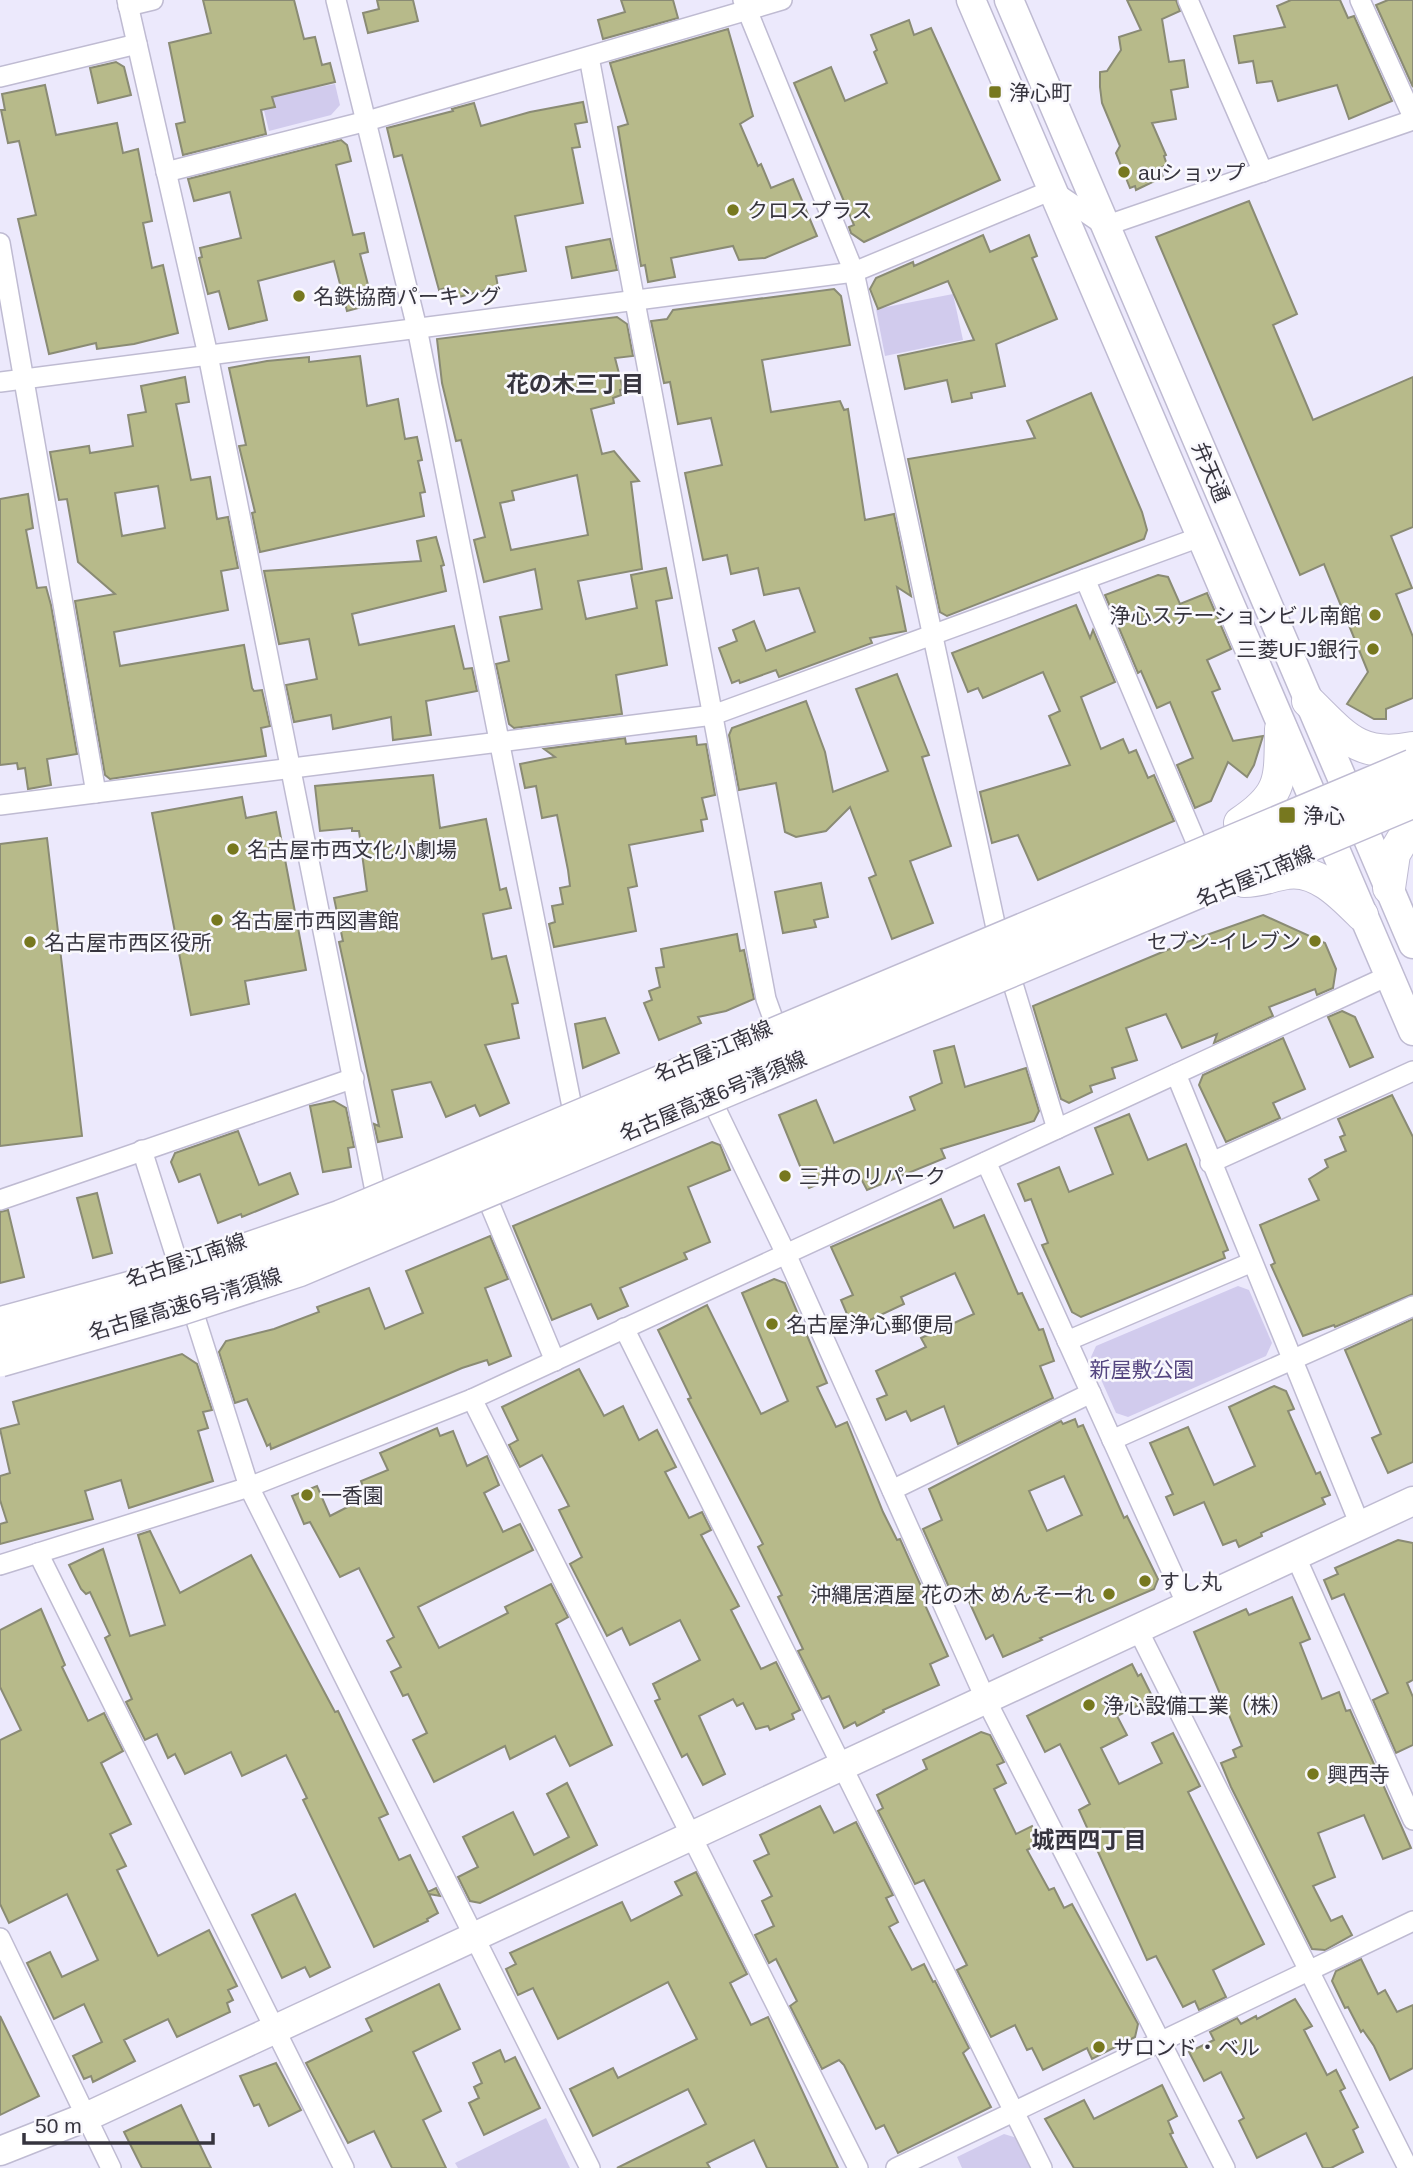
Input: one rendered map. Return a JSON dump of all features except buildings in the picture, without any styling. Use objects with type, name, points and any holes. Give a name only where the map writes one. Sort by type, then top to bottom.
[{"type":"highway","name":"名古屋高速6号清須線","points":[[0,1325],[157,1282],[341,1218],[1413,767]]},
{"type":"highway","name":"名古屋高速6号清須線","points":[[0,1359],[178,1308],[298,1269],[1413,800]]},
{"type":"main road","points":[[1308,701],[1351,742],[1362,748],[1395,752],[1413,749]]},
{"type":"main road","points":[[1241,822],[1263,808],[1276,786],[1280,772],[1281,729]]},
{"type":"main road","name":"名古屋江南線","points":[[0,1317],[177,1266],[573,1112],[1413,749]]},
{"type":"main road","name":"名古屋江南線","points":[[0,1367],[192,1313],[302,1277],[1012,980],[1413,807]]},
{"type":"main road","points":[[1389,888],[1394,854],[1413,822]]},
{"type":"main road","points":[[1244,881],[1265,881],[1288,872],[1307,876],[1332,886],[1362,915]]},
{"type":"street","points":[[153,0],[128,3],[208,355],[375,1191]]},
{"type":"street","points":[[337,0],[417,328],[573,1112]]},
{"type":"street","points":[[166,172],[367,121],[589,57],[745,5],[782,0]]},
{"type":"street","points":[[971,0],[1281,729],[1413,1031]]},
{"type":"street","name":"弁天通","points":[[1009,0],[1413,944]]},
{"type":"street","points":[[1188,0],[1263,172]]},
{"type":"street","points":[[1052,190],[1105,226],[1413,118],[1360,0]]},
{"type":"street","points":[[745,5],[854,272],[996,928],[1057,1129]]},
{"type":"street","points":[[0,77],[137,44]]},
{"type":"street","points":[[589,57],[766,999],[775,1024]]},
{"type":"street","points":[[0,382],[854,272],[1052,190]]},
{"type":"street","points":[[0,243],[96,793]]},
{"type":"street","points":[[0,805],[713,715],[1200,537]]},
{"type":"street","points":[[1085,579],[1196,842]]},
{"type":"street","points":[[0,1564],[249,1487],[472,1399],[1388,976]]},
{"type":"street","points":[[1210,1163],[1413,1071]]},
{"type":"street","points":[[1176,1074],[1210,1163],[1360,1525]]},
{"type":"street","points":[[0,1200],[354,1078]]},
{"type":"street","points":[[714,1105],[786,1254],[985,1698],[1225,2168]]},
{"type":"street","points":[[142,1150],[249,1487],[590,2168]]},
{"type":"street","points":[[986,1162],[1187,1605]]},
{"type":"street","points":[[488,1199],[555,1361]]},
{"type":"street","points":[[1067,1341],[1251,1263]]},
{"type":"street","points":[[1112,1440],[1413,1306]]},
{"type":"street","points":[[624,1328],[1042,2168]]},
{"type":"street","points":[[892,1490],[1091,1393]]},
{"type":"street","points":[[472,1399],[858,2168]]},
{"type":"street","points":[[0,2151],[86,2117],[1413,1501]]},
{"type":"street","points":[[38,1553],[344,2168]]},
{"type":"street","points":[[1295,1555],[1413,1820]]},
{"type":"street","points":[[1137,1628],[1408,2168]]},
{"type":"street","points":[[896,2168],[1413,1921]]},
{"type":"street","points":[[0,1938],[111,2168]]},
{"type":"green space","points":[[335,84],[340,105],[331,115],[269,131],[261,98]]},
{"type":"green space","points":[[953,294],[963,340],[885,356],[876,309]]},
{"type":"green space","name":"新屋敷公園","points":[[1238,1286],[1249,1290],[1272,1343],[1266,1356],[1128,1417],[1116,1413],[1091,1357],[1096,1346]]},
{"type":"green space","points":[[546,2118],[570,2168],[458,2168],[455,2163]]},
{"type":"green space","points":[[1004,2134],[1017,2138],[1031,2168],[962,2168],[957,2157]]},
{"type":"place","name":"浄心町","points":[[995,92]]},
{"type":"place","name":"auショップ","points":[[1124,172]]},
{"type":"place","name":"クロスプラス","points":[[733,210]]},
{"type":"place","name":"名鉄協商パーキング","points":[[299,296]]},
{"type":"place","name":"浄心ステーションビル南館","points":[[1375,615]]},
{"type":"place","name":"三菱UFJ銀行","points":[[1373,649]]},
{"type":"place","name":"浄心","points":[[1287,815]]},
{"type":"place","name":"名古屋市西文化小劇場","points":[[233,849]]},
{"type":"place","name":"名古屋市西図書館","points":[[217,920]]},
{"type":"place","name":"セブン-イレブン","points":[[1315,941]]},
{"type":"place","name":"名古屋市西区役所","points":[[30,942]]},
{"type":"place","name":"三井のリパーク","points":[[785,1176]]},
{"type":"place","name":"名古屋浄心郵便局","points":[[772,1324]]},
{"type":"place","name":"一香園","points":[[307,1495]]},
{"type":"place","name":"すし丸","points":[[1145,1581]]},
{"type":"place","name":"沖縄居酒屋 花の木 めんそーれ","points":[[1109,1594]]},
{"type":"place","name":"浄心設備工業（株）","points":[[1089,1705]]},
{"type":"place","name":"興西寺","points":[[1313,1774]]},
{"type":"place","name":"サロンド・ベル","points":[[1099,2047]]},
{"type":"district","name":"花の木三丁目","points":[[575,384]]},
{"type":"district","name":"城西四丁目","points":[[1089,1840]]}]
